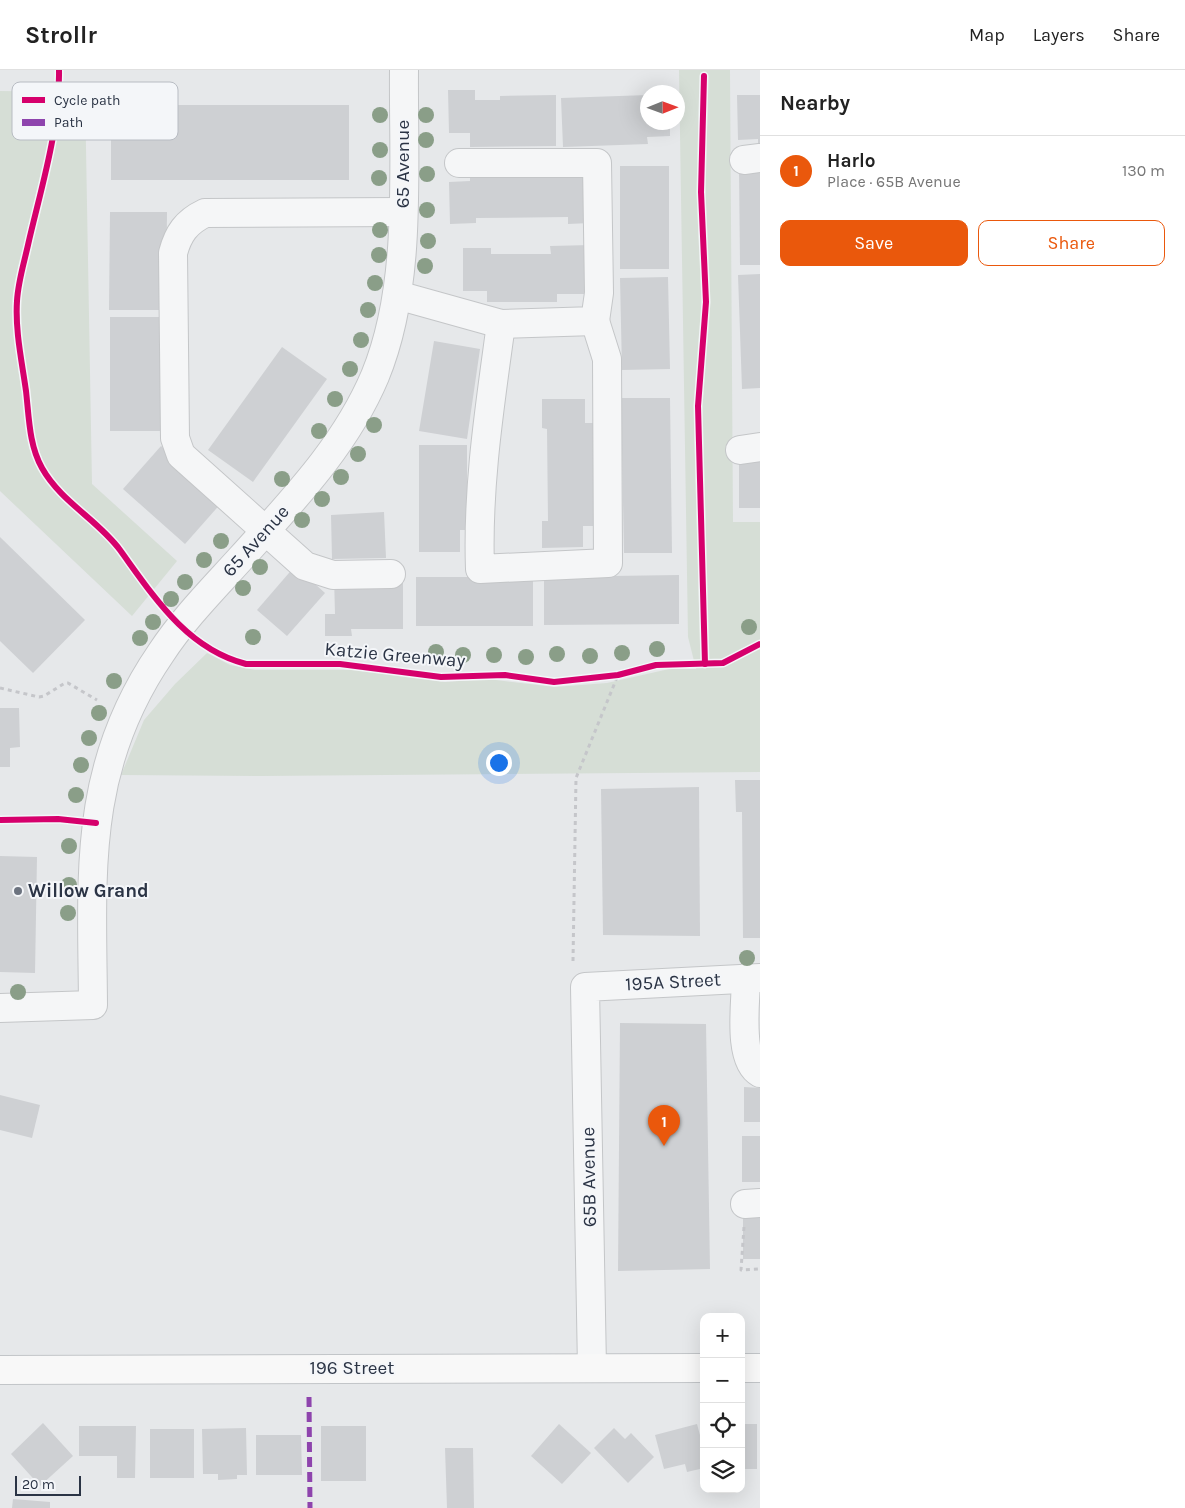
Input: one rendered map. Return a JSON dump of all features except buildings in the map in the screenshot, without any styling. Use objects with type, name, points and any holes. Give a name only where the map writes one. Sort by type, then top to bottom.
[{"type":"main road","name":"196 Street","points":[[0,1370],[700,1368]]},
{"type":"main road","points":[[745,1368],[760,1368]]},
{"type":"street","name":"65 Avenue","points":[[0,1008],[93,1006],[94,843],[99,803],[115,742],[142,682],[162,650],[195,609],[307,484],[348,428],[375,376],[393,316],[402,250],[404,70]]},
{"type":"street","points":[[459,163],[597,163],[599,293],[594,321],[607,359],[608,563],[480,568],[478,526],[486,438],[501,324]]},
{"type":"street","points":[[391,574],[333,574],[305,566],[264,532],[181,455],[175,438],[173,253],[177,236],[192,220],[205,213],[402,212]]},
{"type":"street","points":[[396,295],[501,324],[594,321]]},
{"type":"street","points":[[753,978],[745,1053],[753,1069],[760,1073]]},
{"type":"street","name":"195A Street","points":[[585,987],[753,978]]},
{"type":"street","name":"65B Avenue","points":[[585,987],[592,1368]]},
{"type":"path","points":[[573,961],[576,778],[618,674]]},
{"type":"path","points":[[0,688],[39,697],[68,683],[97,700]]},
{"type":"path","points":[[753,1204],[741,1270],[760,1269]]},
{"type":"shaded area","points":[[679,70],[730,70],[733,522],[760,522],[760,772],[262,776],[121,775],[144,720],[175,684],[207,653],[230,665],[255,670],[366,670],[445,682],[488,679],[555,687],[607,683],[669,669],[696,669],[688,637],[680,130],[685,130],[685,85],[679,85]]},
{"type":"shaded area","points":[[0,91],[12,91],[12,140],[86,140],[92,484],[177,561],[132,616],[0,491]]},
{"type":"marked path","points":[[309,1397],[310,1508]]},
{"type":"cycle path","name":"Katzie Greenway","points":[[58,82],[59,70]]},
{"type":"cycle path","points":[[704,76],[701,192],[706,302],[698,406],[705,664]]},
{"type":"cycle path","name":"Katzie Greenway","points":[[52,140],[21,273],[17,301],[18,335],[34,450],[42,468],[59,491],[111,539],[159,603],[189,634],[225,657],[246,664],[340,664],[441,677],[505,675],[554,682],[618,675],[656,665],[723,663],[760,644]]},
{"type":"cycle path","points":[[0,820],[58,819],[96,823]]},
{"type":"place","name":"Willow Grand","points":[[18,891]]},
{"type":"place","name":"Harlo","points":[[664,1146]]}]
